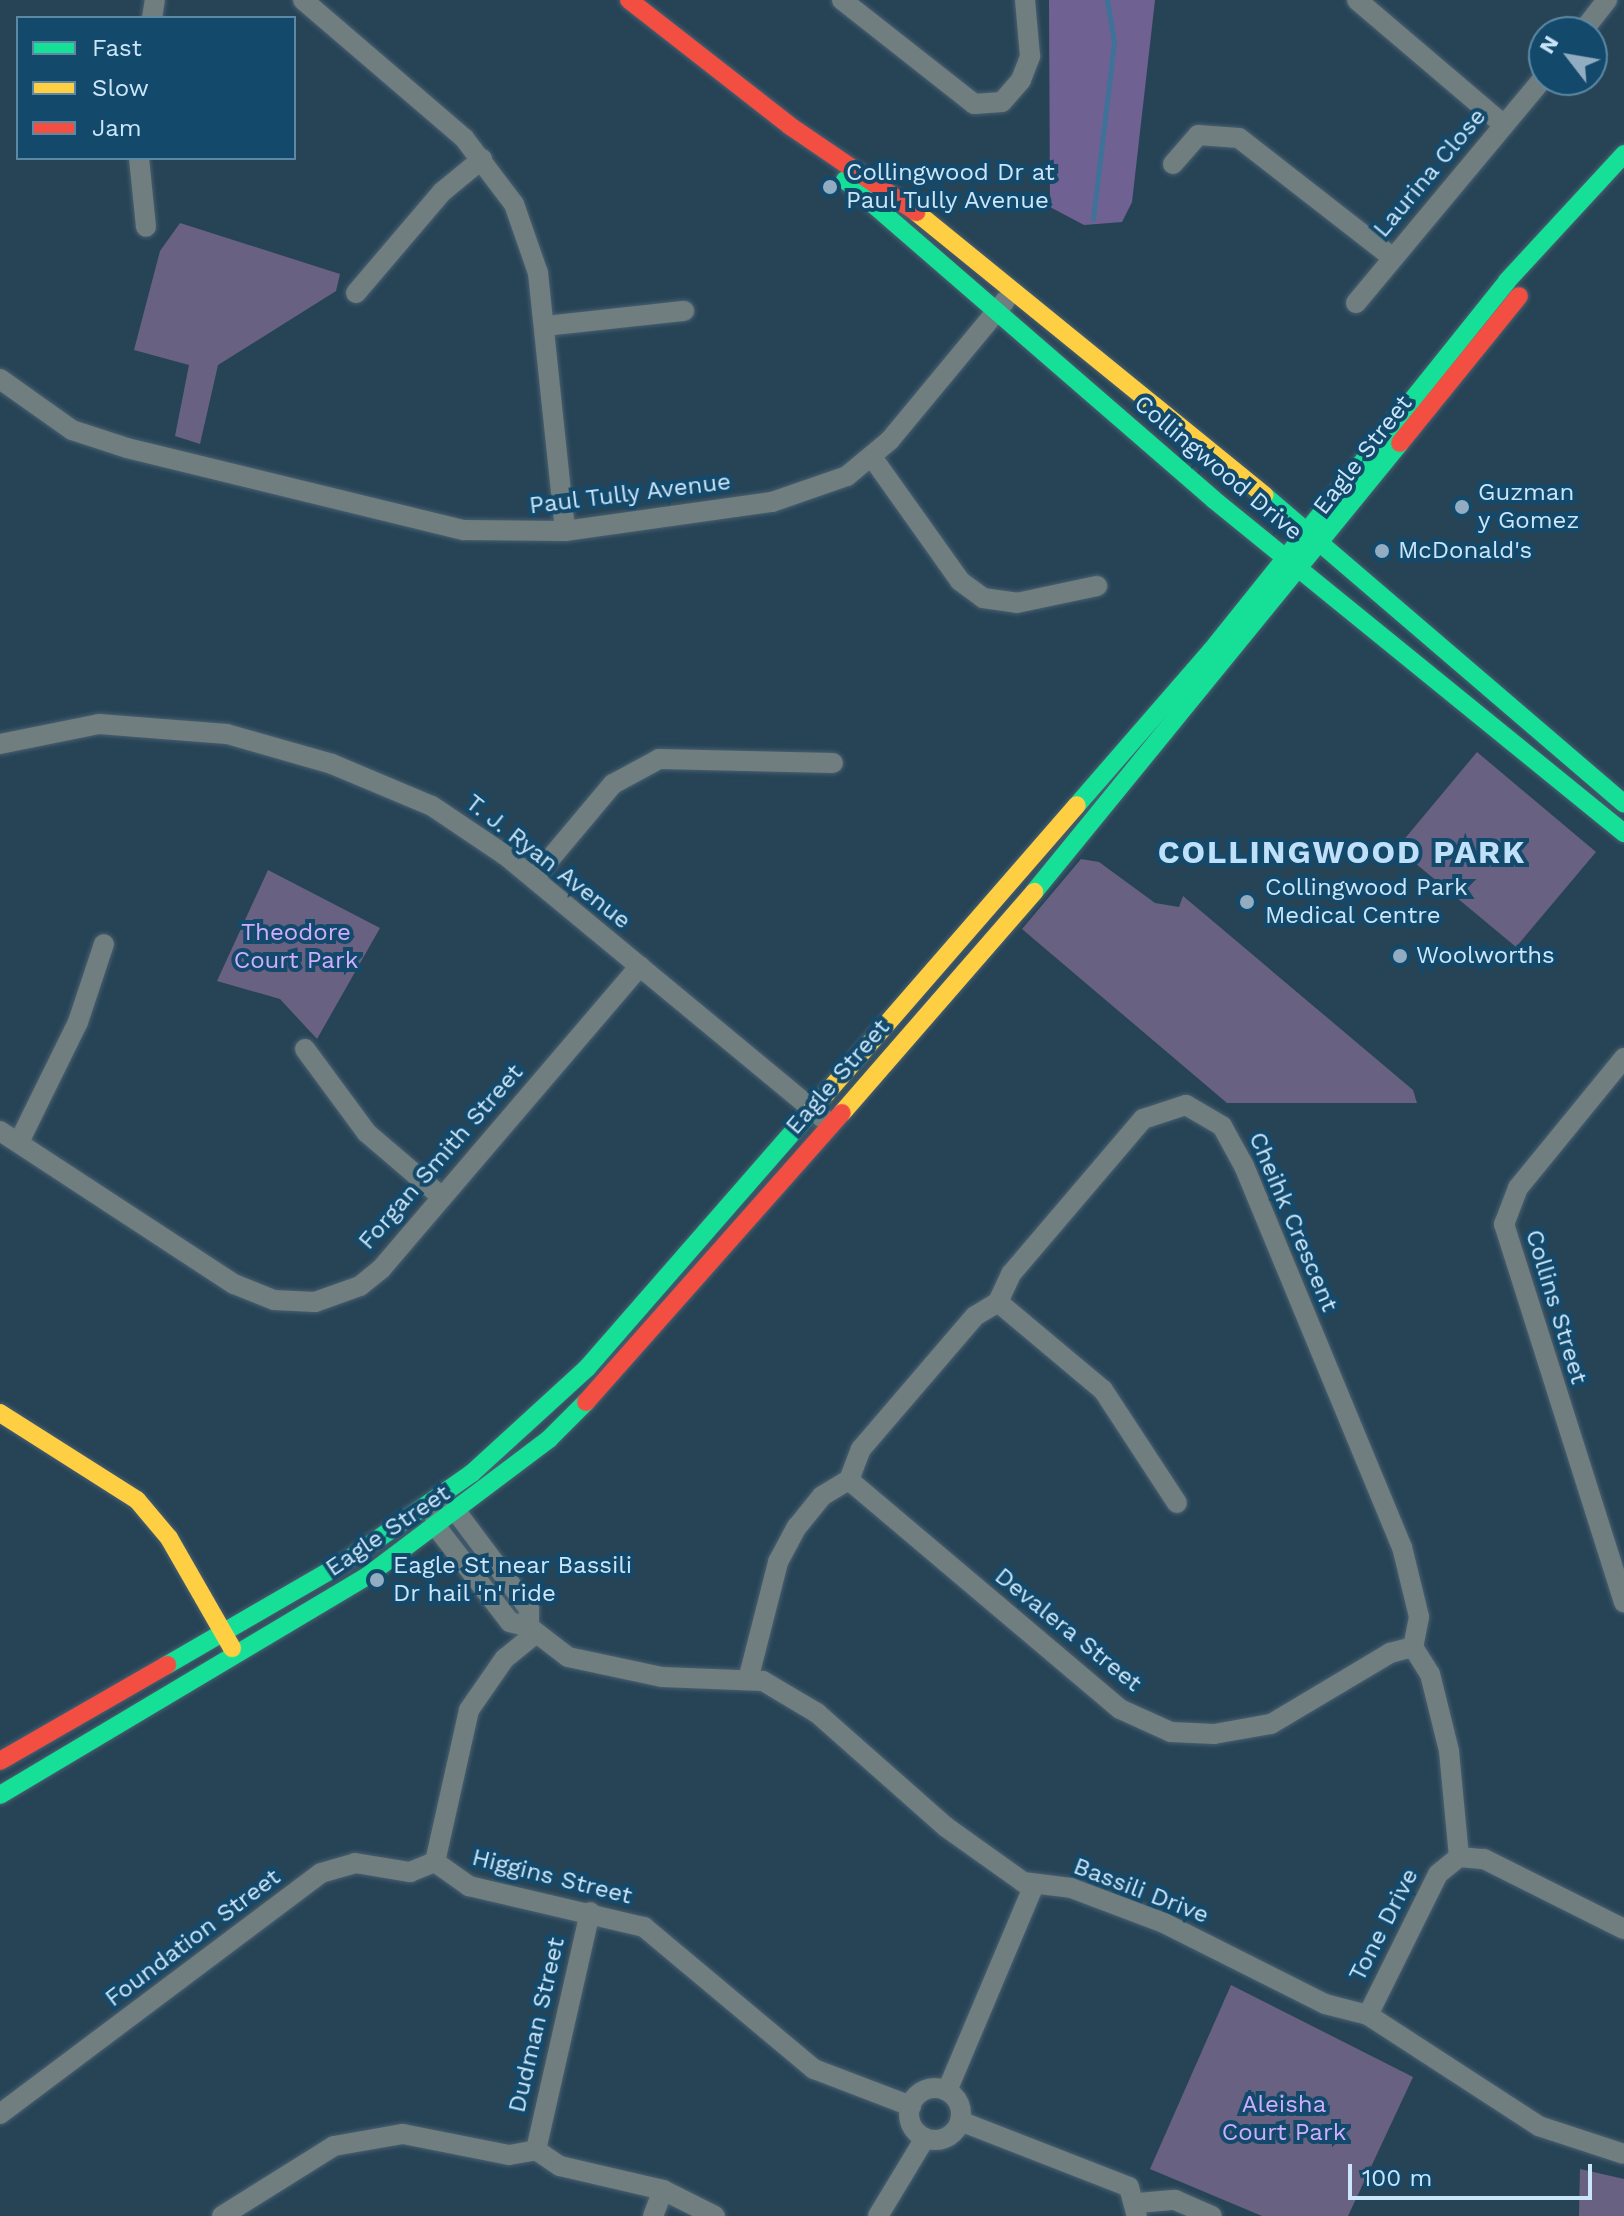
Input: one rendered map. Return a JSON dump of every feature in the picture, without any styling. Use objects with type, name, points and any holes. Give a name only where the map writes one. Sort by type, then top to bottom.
[{"type":"street","points":[[303,0],[482,159],[514,204],[533,249],[545,326],[565,531]]},
{"type":"street","name":"Collingwood Drive","points":[[629,0],[790,126],[1287,558],[1624,833]]},
{"type":"street","name":"Collingwood Drive","points":[[639,0],[659,25]]},
{"type":"street","points":[[842,0],[974,104],[1002,102],[1021,80],[1030,56],[1025,0]]},
{"type":"street","points":[[1357,0],[1504,125]]},
{"type":"street","points":[[1594,16],[1607,0]]},
{"type":"street","name":"Laurina Close","points":[[1356,303],[1528,96]]},
{"type":"street","name":"Collingwood Drive","points":[[790,126],[896,195],[1015,289],[1325,542],[1624,804]]},
{"type":"street","points":[[1173,164],[1198,135],[1239,138],[1393,258]]},
{"type":"street","name":"Eagle Street","points":[[0,1761],[223,1633],[432,1503],[587,1368],[1287,558],[1507,281],[1562,227],[1624,154]]},
{"type":"street","points":[[356,293],[442,192],[482,159]]},
{"type":"street","points":[[139,160],[146,227]]},
{"type":"street","name":"Eagle Street","points":[[0,1795],[237,1656],[438,1529],[600,1389],[829,1123],[1044,882],[1303,571],[1526,288],[1562,227]]},
{"type":"street","name":"Paul Tully Avenue","points":[[0,379],[72,430],[127,448],[464,530],[565,531],[772,502],[847,476],[872,457],[1015,289]]},
{"type":"street","points":[[545,326],[684,311]]},
{"type":"street","points":[[872,457],[960,581],[983,598],[1017,603],[1097,586]]},
{"type":"street","name":"T. J. Ryan Avenue","points":[[0,744],[99,724],[227,734],[332,764],[432,806],[534,878],[829,1123]]},
{"type":"street","points":[[534,878],[613,784],[659,759],[833,763]]},
{"type":"street","points":[[20,1140],[78,1022],[104,944]]},
{"type":"street","name":"Forgan Smith Street","points":[[0,1131],[20,1140],[234,1284],[292,1303],[360,1286],[442,1197],[640,966]]},
{"type":"street","points":[[305,1049],[367,1133],[442,1197]]},
{"type":"street","name":"Collins Street","points":[[1624,1058],[1518,1188],[1504,1224],[1624,1602]]},
{"type":"street","name":"Cheihk Crescent","points":[[749,1676],[778,1562],[822,1496],[849,1480],[870,1439],[975,1316],[998,1302],[1011,1274],[1143,1119],[1168,1106],[1204,1111],[1222,1126],[1244,1166],[1402,1547],[1419,1617],[1413,1647]]},
{"type":"street","points":[[998,1302],[1103,1390],[1177,1503]]},
{"type":"street","points":[[4,1422],[137,1500],[169,1538],[237,1656]]},
{"type":"street","name":"Devalera Street","points":[[849,1480],[1120,1709],[1171,1732],[1214,1734],[1271,1724],[1390,1653],[1413,1647]]},
{"type":"street","points":[[432,1503],[458,1514],[529,1609],[532,1630]]},
{"type":"street","points":[[432,1503],[438,1529],[510,1622],[532,1630],[596,1667],[716,1684],[749,1676],[817,1713],[946,1827],[1033,1887],[947,2091]]},
{"type":"street","name":"Higgins Street","points":[[532,1630],[505,1658],[469,1710],[435,1862],[469,1886],[644,1927],[814,2069],[911,2106]]},
{"type":"street","points":[[1413,1647],[1430,1674],[1449,1751],[1459,1857],[1484,1859],[1624,1929]]},
{"type":"street","name":"Tone Drive","points":[[1368,2015],[1438,1874],[1459,1857]]},
{"type":"street","name":"Foundation Street","points":[[0,2114],[321,1873],[355,1863],[410,1872],[435,1862]]},
{"type":"street","name":"Bassili Drive","points":[[1033,1887],[1071,1888],[1164,1923],[1325,2004],[1368,2015],[1539,2126],[1624,2154]]},
{"type":"street","name":"Dudman Street","points":[[536,2150],[590,1912]]},
{"type":"street","points":[[926,2090],[947,2091],[959,2104],[960,2121],[942,2139],[925,2138],[910,2121],[911,2106],[926,2090]]},
{"type":"street","points":[[960,2121],[1106,2175],[1129,2187],[1138,2210],[1175,2200],[1212,2216]]},
{"type":"street","points":[[222,2216],[334,2146],[367,2136],[403,2134],[509,2155],[536,2150],[560,2166],[663,2190],[715,2216]]},
{"type":"street","points":[[878,2216],[925,2138]]},
{"type":"street","points":[[653,2216],[663,2190]]},
{"type":"green space","points":[[180,223],[340,274],[336,291],[218,365],[200,444],[175,436],[189,365],[134,350],[160,251]]},
{"type":"green space","points":[[1477,752],[1596,852],[1516,947],[1397,848]]},
{"type":"green space","points":[[1081,859],[1099,862],[1155,903],[1179,907],[1183,896],[1413,1090],[1417,1103],[1227,1103],[1022,929]]},
{"type":"green space","name":"Theodore Court Park","points":[[268,870],[380,928],[317,1039],[280,999],[217,981]]},
{"type":"green space","name":"Aleisha Court Park","points":[[1231,1985],[1413,2077],[1348,2216],[1262,2216],[1150,2169]]},
{"type":"green space","points":[[1580,2169],[1624,2179],[1624,2216],[1579,2216]]},
{"type":"shaded area","points":[[1049,0],[1155,0],[1132,202],[1122,222],[1084,225],[1050,207]]},
{"type":"waterway","points":[[1093,219],[1114,42],[1107,0]]},
{"type":"traffic: fast","points":[[1077,805],[1211,651],[1507,281],[1624,154]]},
{"type":"traffic: fast","points":[[845,180],[1213,499],[1624,833]]},
{"type":"traffic: fast","points":[[1034,892],[1400,443]]},
{"type":"traffic: fast","points":[[1264,495],[1624,804]]},
{"type":"traffic: fast","points":[[167,1665],[345,1562],[472,1473],[587,1368],[811,1111]]},
{"type":"traffic: fast","points":[[0,1795],[366,1577],[549,1439],[586,1402]]},
{"type":"traffic: slow","points":[[916,212],[1264,495]]},
{"type":"traffic: slow","points":[[811,1111],[1077,805]]},
{"type":"traffic: slow","points":[[842,1113],[1034,892]]},
{"type":"traffic: slow","points":[[0,1413],[137,1500],[169,1538],[232,1648]]},
{"type":"traffic: jam","points":[[629,0],[790,126],[916,212]]},
{"type":"traffic: jam","points":[[1400,443],[1519,296]]},
{"type":"traffic: jam","points":[[586,1402],[842,1113]]},
{"type":"traffic: jam","points":[[0,1761],[167,1665]]},
{"type":"place","name":"Collingwood Dr at Paul Tully Avenue","points":[[830,187]]},
{"type":"place","name":"Guzman y Gomez","points":[[1462,507]]},
{"type":"place","name":"McDonald's","points":[[1382,551]]},
{"type":"place","name":"Collingwood Park Medical Centre","points":[[1247,902]]},
{"type":"place","name":"Woolworths","points":[[1400,956]]},
{"type":"place","name":"Eagle St near Bassili Dr hail 'n' ride","points":[[377,1580]]},
{"type":"district","name":"COLLINGWOOD PARK","points":[[1342,852]]}]
